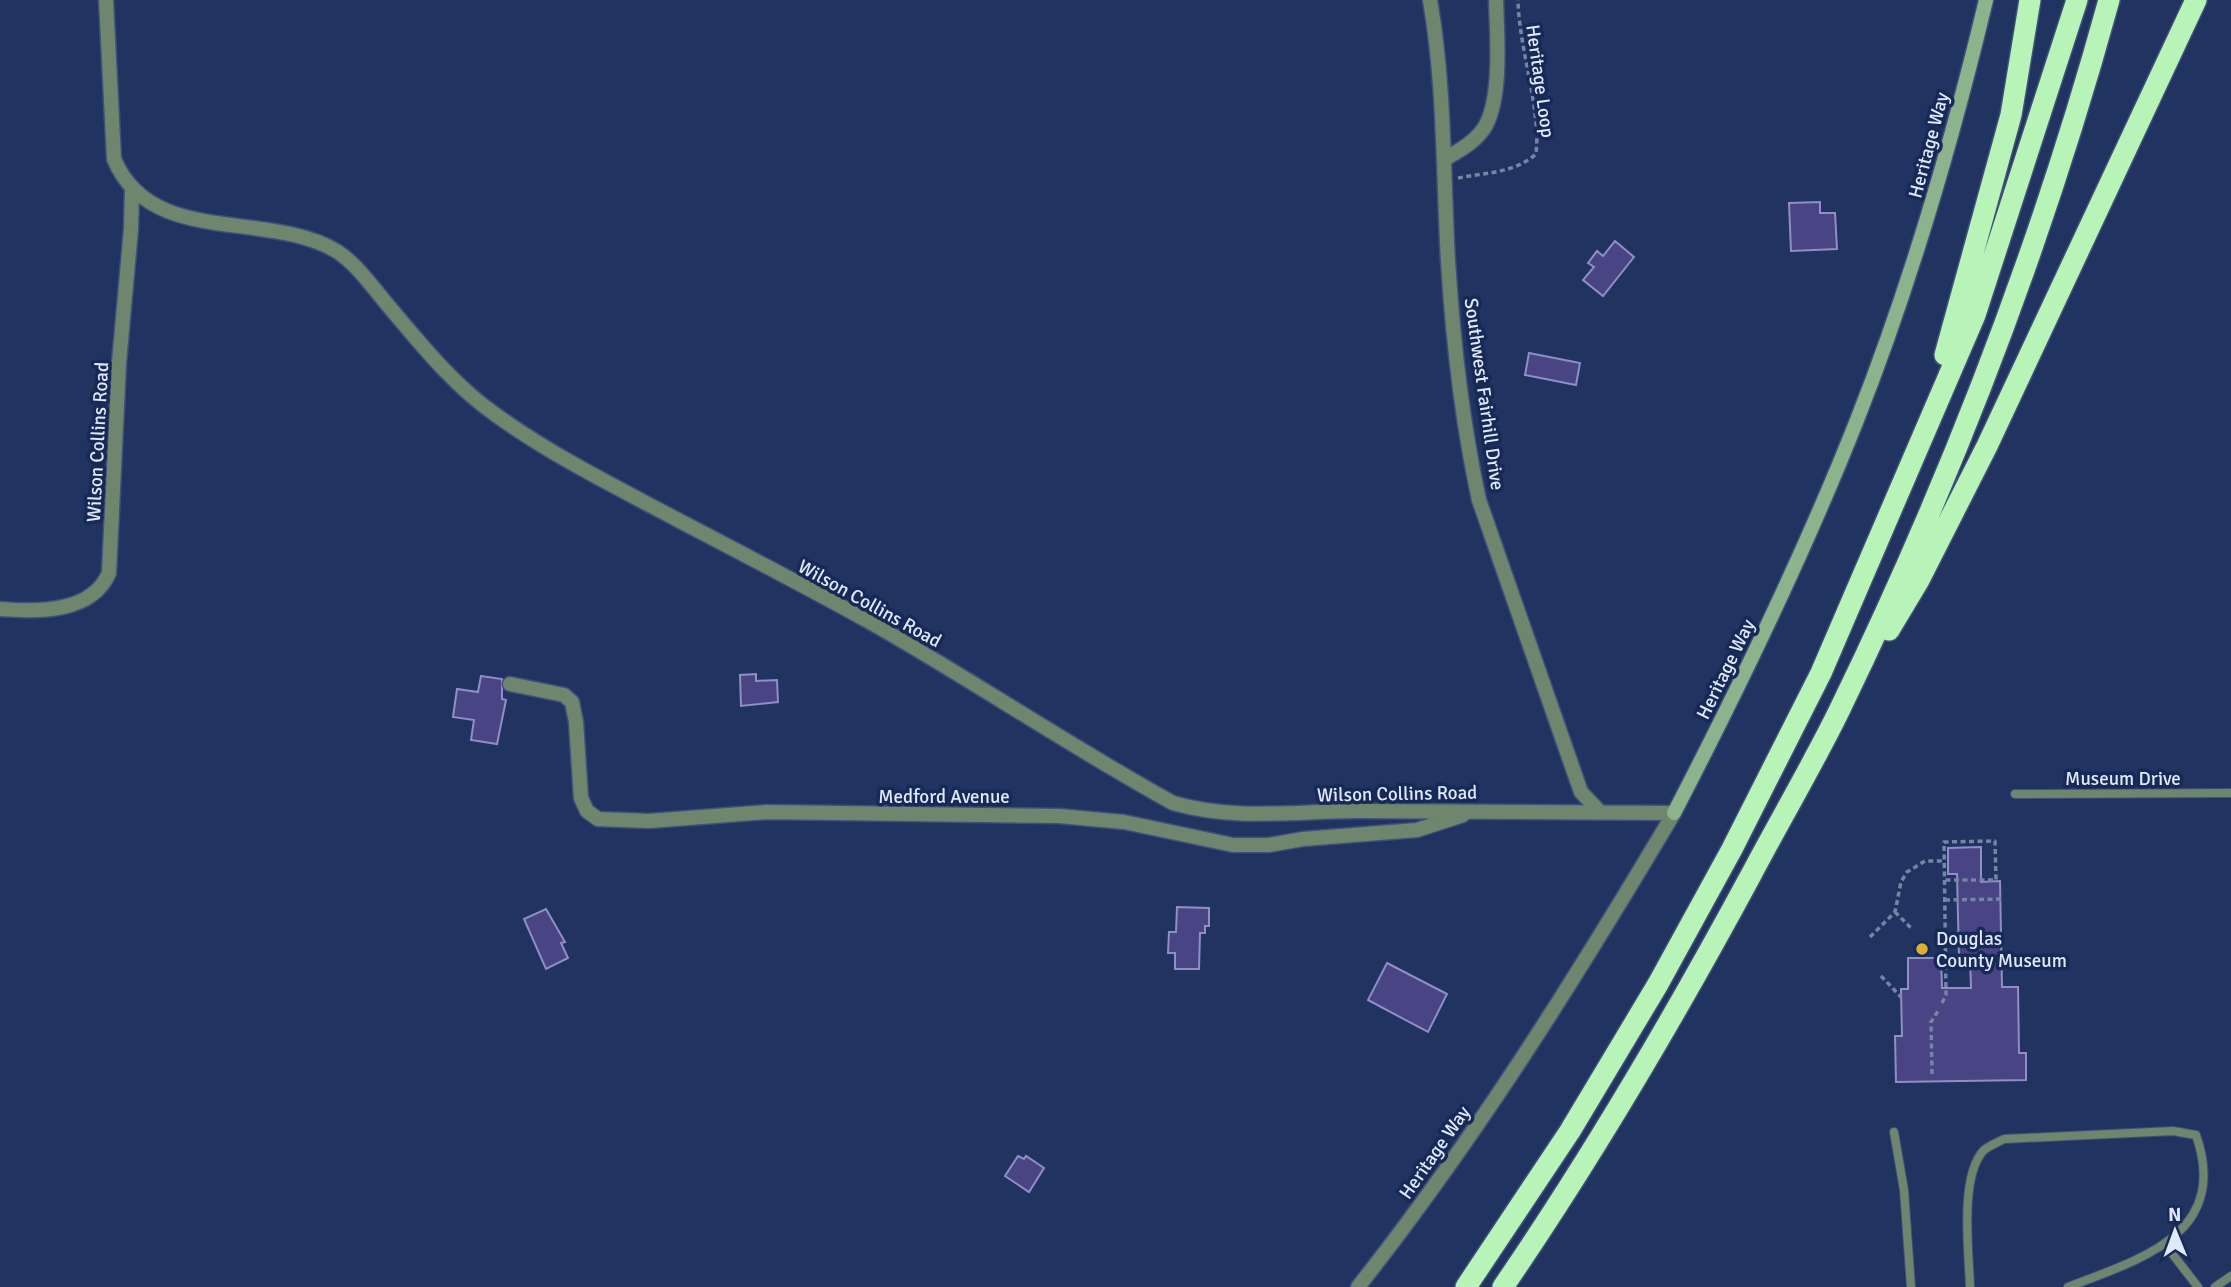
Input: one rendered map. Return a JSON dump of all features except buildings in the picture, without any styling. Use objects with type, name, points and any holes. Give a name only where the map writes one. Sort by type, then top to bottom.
[{"type":"highway","points":[[1921,438],[2011,115],[2030,0]]},
{"type":"highway","points":[[1466,1287],[1570,1130],[1658,984],[1732,849],[1821,673],[1975,315],[2077,0]]},
{"type":"highway","points":[[1839,712],[1972,411],[2043,215],[2084,92],[2109,0]]},
{"type":"highway","points":[[1503,1287],[1563,1199],[1680,1007],[1839,712],[1919,580],[1980,458],[2196,0]]},
{"type":"street","name":"Wilson Collins Road","points":[[106,0],[111,139],[121,176],[142,199],[168,212],[197,219],[285,231],[338,253],[362,274],[456,382],[531,439],[604,481],[870,622],[1173,803],[1233,814],[1474,811],[1674,813]]},
{"type":"street","name":"Southwest Fairhill Drive","points":[[1430,0],[1438,55],[1457,359],[1479,500],[1581,792],[1600,812]]},
{"type":"street","points":[[1445,159],[1469,145],[1486,125],[1493,105],[1496,74],[1496,0]]},
{"type":"street","name":"Heritage Way","points":[[1358,1287],[1427,1196],[1533,1043],[1674,813],[1764,636],[1857,420],[1921,242],[1986,0]]},
{"type":"street","name":"Wilson Collins Road","points":[[0,609],[62,608],[92,595],[104,586],[109,573],[119,363],[132,189]]},
{"type":"street","name":"Medford Avenue","points":[[510,684],[564,695],[572,702],[576,722],[580,798],[587,811],[598,819],[649,821],[767,812],[1059,816],[1124,822],[1233,845],[1269,845],[1303,839],[1417,830],[1474,811]]},
{"type":"lane","name":"Museum Drive","points":[[2015,794],[2231,793]]},
{"type":"lane","points":[[1970,1287],[1968,1222],[1971,1175],[1984,1150],[2004,1139],[2173,1131],[2196,1135],[2210,1169],[2210,1192],[2201,1214],[2183,1238],[2068,1287]]},
{"type":"lane","points":[[1894,1132],[1904,1190],[1911,1287]]},
{"type":"lane","points":[[2167,1247],[2198,1287]]},
{"type":"lane","points":[[2215,1287],[2231,1276]]},
{"type":"path","name":"Heritage Loop","points":[[1445,180],[1507,170],[1526,163],[1536,154],[1538,137],[1524,59],[1518,0]]},
{"type":"path","points":[[1942,1003],[1946,995],[1944,842],[1995,841],[1996,880],[1945,880]]},
{"type":"path","points":[[1870,937],[1895,912],[1901,882],[1906,872],[1925,861],[1945,861]]},
{"type":"path","points":[[1945,900],[2001,899]]},
{"type":"path","points":[[1895,912],[1911,928]]},
{"type":"path","points":[[1881,976],[1901,997]]},
{"type":"path","points":[[1932,1074],[1931,1022],[1938,1011]]},
{"type":"place","name":"Douglas County Museum","points":[[1922,949]]}]
